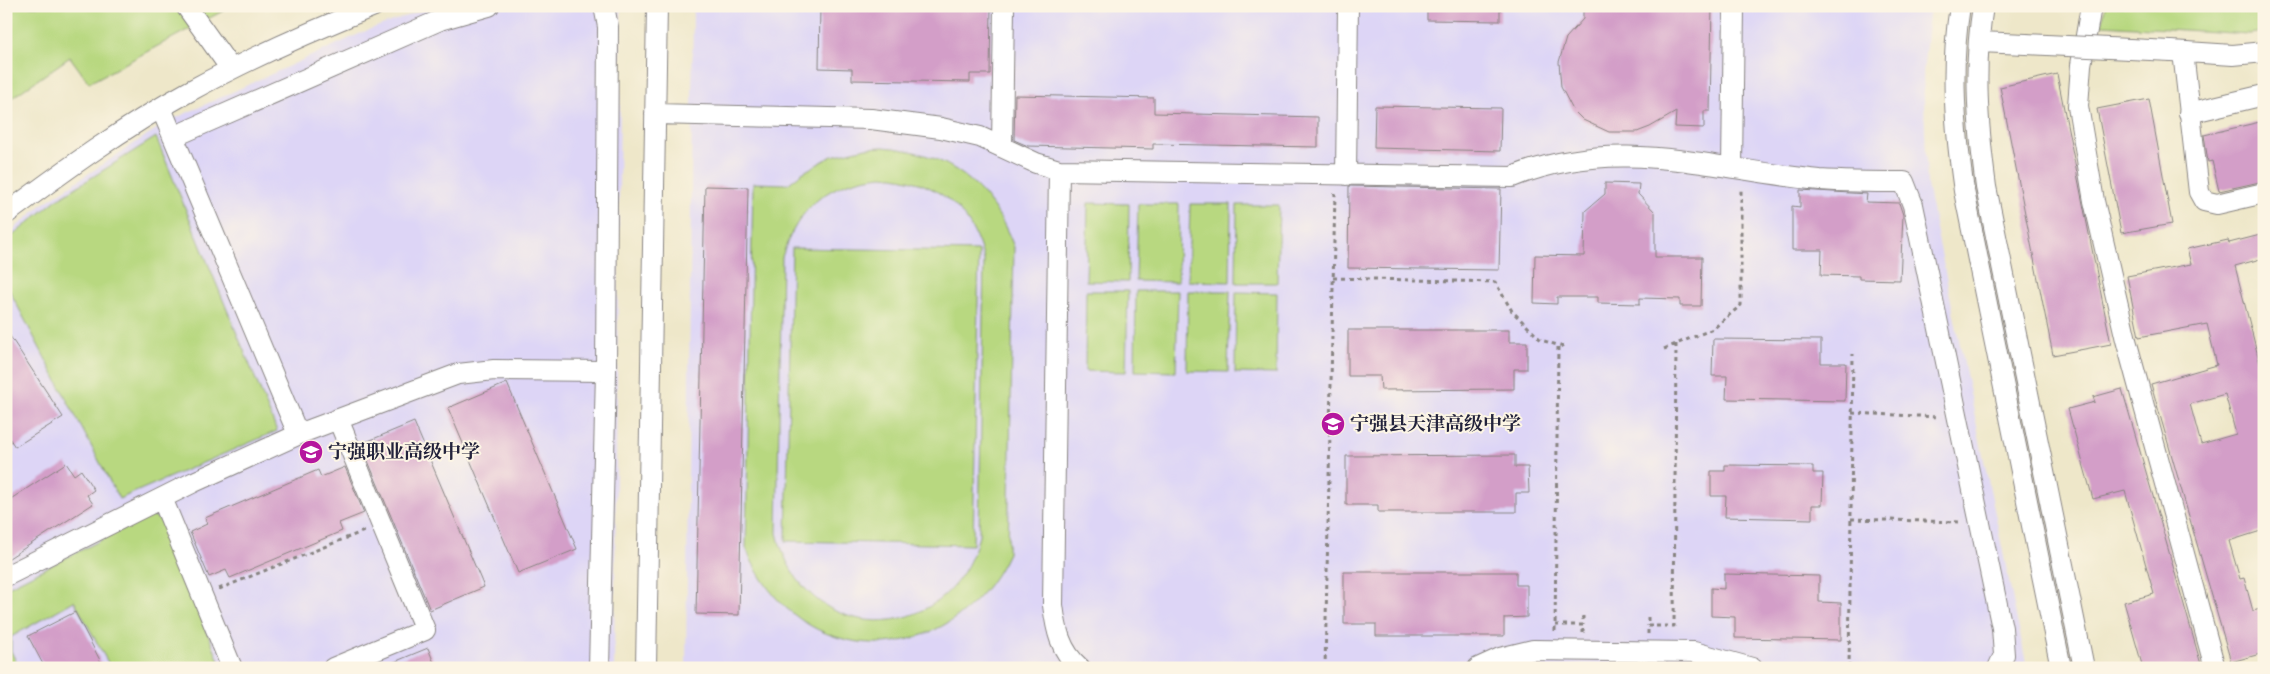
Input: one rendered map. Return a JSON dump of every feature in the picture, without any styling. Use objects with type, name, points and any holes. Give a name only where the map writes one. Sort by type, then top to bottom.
[{"type":"street","points":[[6,214],[100,146],[161,108],[232,69],[374,6]]},
{"type":"street","points":[[173,137],[440,20],[489,6]]},
{"type":"street","points":[[599,668],[606,371],[608,27],[604,6]]},
{"type":"street","points":[[646,668],[657,6]]},
{"type":"street","points":[[1002,146],[1004,6]]},
{"type":"street","points":[[1341,174],[1348,6]]},
{"type":"street","points":[[1734,6],[1736,168]]},
{"type":"street","points":[[1960,6],[1954,81],[1956,133],[1964,191],[2061,668]]},
{"type":"street","points":[[1983,6],[1977,81],[1978,131],[1986,187],[2084,668]]},
{"type":"street","points":[[2091,6],[2080,65],[2078,106],[2094,201],[2126,340],[2215,668]]},
{"type":"street","points":[[190,12],[232,69]]},
{"type":"street","points":[[1979,42],[2233,55],[2264,52]]},
{"type":"street","points":[[2177,52],[2189,113],[2199,192],[2204,201],[2217,204],[2264,193]]},
{"type":"street","points":[[2189,113],[2264,95]]},
{"type":"street","points":[[161,108],[296,427],[304,432]]},
{"type":"street","points":[[655,114],[871,119],[941,128],[980,137],[1036,163],[1060,170],[1512,177],[1546,166],[1618,156],[1675,159],[1821,180],[1904,182],[1913,205],[2002,628],[2004,654],[1998,668]]},
{"type":"street","points":[[1060,170],[1053,605],[1058,636],[1073,662],[1080,668]]},
{"type":"street","points":[[6,576],[162,498],[304,432],[458,374],[494,370],[606,371]]},
{"type":"street","points":[[333,668],[425,630],[338,419]]},
{"type":"street","points":[[162,498],[232,668]]},
{"type":"street","points":[[1478,668],[1500,658],[1533,650],[1643,654],[1694,652],[1752,668]]},
{"type":"path","points":[[1664,349],[1713,329],[1741,305],[1736,168]]},
{"type":"path","points":[[1325,668],[1333,278],[1341,174]]},
{"type":"path","points":[[1333,278],[1495,282],[1512,311],[1541,340],[1567,348]]},
{"type":"path","points":[[1555,650],[1558,344]]},
{"type":"path","points":[[1648,626],[1674,626],[1676,344]]},
{"type":"path","points":[[1849,668],[1853,354]]},
{"type":"path","points":[[1852,413],[1958,418]]},
{"type":"path","points":[[1851,520],[1980,523]]},
{"type":"path","points":[[202,596],[382,524]]},
{"type":"path","points":[[1583,616],[1583,625],[1590,653]]},
{"type":"path","points":[[1643,654],[1648,617]]},
{"type":"path","points":[[1555,625],[1583,625]]},
{"type":"shaded area","name":"宁强职业高级中学","points":[[434,6],[621,6],[614,668],[6,668],[6,236],[44,203],[167,122],[368,30]]},
{"type":"shaded area","name":"宁强县天津高级中学","points":[[693,6],[1930,6],[1923,73],[1927,185],[2027,668],[686,668]]},
{"type":"green space","points":[[6,6],[232,6],[89,83],[70,57],[6,102]]},
{"type":"green space","points":[[2105,6],[2264,6],[2264,32],[2249,34],[2102,25]]},
{"type":"green space","points":[[156,137],[277,431],[119,499],[6,284],[6,241],[56,200]]},
{"type":"green space","points":[[883,147],[907,150],[928,156],[965,176],[993,206],[1014,247],[1008,553],[983,593],[951,621],[914,638],[875,643],[836,637],[800,619],[769,589],[746,548],[753,183],[788,184],[802,173],[832,156],[866,148]],"holes":[[[882,176],[901,178],[935,190],[960,211],[970,225],[984,260],[979,536],[963,574],[938,600],[909,616],[876,621],[844,615],[815,598],[792,571],[777,533],[782,257],[797,224],[818,199],[832,190],[863,179]]]},
{"type":"green space","points":[[1088,203],[1129,204],[1128,282],[1086,281]]},
{"type":"green space","points":[[1138,204],[1179,204],[1178,282],[1136,281]]},
{"type":"green space","points":[[1190,204],[1231,204],[1230,282],[1188,281]]},
{"type":"green space","points":[[1237,205],[1279,205],[1277,283],[1236,283]]},
{"type":"green space","points":[[792,248],[979,251],[973,545],[786,541]]},
{"type":"green space","points":[[1086,291],[1128,291],[1126,372],[1085,371]]},
{"type":"green space","points":[[1136,291],[1178,291],[1176,372],[1135,371]]},
{"type":"green space","points":[[1188,291],[1230,291],[1228,372],[1187,371]]},
{"type":"green space","points":[[1236,292],[1277,293],[1276,374],[1235,373]]},
{"type":"green space","points":[[149,516],[156,517],[162,522],[222,668],[111,668],[74,601],[11,637],[11,651],[19,668],[6,668],[6,588]]},
{"type":"building","points":[[820,6],[991,6],[990,74],[970,74],[970,82],[852,80],[852,69],[819,68]]},
{"type":"building","points":[[1427,6],[1500,6],[1500,21],[1427,20]]},
{"type":"building","points":[[1583,6],[1712,6],[1710,111],[1704,111],[1704,128],[1675,127],[1676,112],[1637,132],[1609,132],[1583,120],[1573,110],[1561,87],[1559,62],[1566,38],[1583,19]]},
{"type":"building","points":[[2057,74],[2111,344],[2053,355],[2000,87]]},
{"type":"building","points":[[1015,95],[1154,98],[1154,113],[1318,117],[1318,147],[1153,144],[1153,149],[1028,146],[1014,140]]},
{"type":"building","points":[[2149,99],[2172,224],[2121,233],[2097,109]]},
{"type":"building","points":[[1375,106],[1501,108],[1500,151],[1374,148]]},
{"type":"building","points":[[2264,121],[2264,181],[2219,191],[2212,161],[2208,162],[2204,135]]},
{"type":"building","points":[[1605,183],[1639,184],[1638,194],[1655,212],[1655,257],[1702,257],[1701,306],[1680,306],[1680,299],[1640,298],[1640,304],[1598,303],[1598,297],[1557,297],[1557,304],[1534,303],[1535,255],[1584,256],[1585,211],[1605,194]]},
{"type":"building","points":[[705,186],[748,187],[739,615],[696,614]]},
{"type":"building","points":[[1349,186],[1501,189],[1499,270],[1348,268]]},
{"type":"building","points":[[1800,190],[1867,194],[1866,202],[1899,203],[1903,215],[1900,280],[1859,279],[1859,276],[1821,275],[1822,250],[1792,250],[1792,206],[1800,207]]},
{"type":"building","points":[[2264,234],[2264,258],[2235,266],[2261,368],[2264,368],[2264,530],[2229,541],[2240,579],[2244,578],[2253,611],[2264,608],[2264,653],[2231,662],[2151,384],[2217,365],[2207,324],[2139,337],[2127,276],[2191,264],[2187,249],[2228,240],[2229,243]],"holes":[[[2225,394],[2236,434],[2201,444],[2190,404]]]},
{"type":"building","points":[[6,330],[63,417],[15,447],[6,433]]},
{"type":"building","points":[[1348,330],[1509,330],[1509,342],[1527,342],[1527,369],[1514,369],[1514,389],[1381,390],[1380,376],[1348,376]]},
{"type":"building","points":[[1713,339],[1821,340],[1821,363],[1846,363],[1845,401],[1726,399],[1727,376],[1712,376]]},
{"type":"building","points":[[507,383],[577,549],[518,573],[448,408]]},
{"type":"building","points":[[2122,389],[2202,668],[2143,668],[2124,602],[2154,594],[2125,491],[2093,499],[2068,409],[2095,402],[2093,397]]},
{"type":"building","points":[[414,422],[484,587],[430,610],[361,444]]},
{"type":"building","points":[[1515,455],[1515,467],[1528,467],[1529,493],[1516,493],[1516,512],[1378,512],[1378,505],[1346,505],[1346,456]]},
{"type":"building","points":[[66,463],[74,475],[81,470],[94,490],[87,495],[93,504],[6,560],[6,502]]},
{"type":"building","points":[[1725,465],[1813,466],[1813,473],[1823,473],[1822,505],[1812,505],[1812,519],[1725,517],[1726,496],[1711,496],[1711,471],[1725,471]]},
{"type":"building","points":[[345,467],[364,513],[339,523],[342,531],[230,578],[226,570],[209,577],[190,532],[207,524],[205,518],[318,470],[321,477]]},
{"type":"building","points":[[1344,572],[1516,572],[1516,585],[1527,585],[1527,617],[1504,618],[1504,636],[1376,636],[1376,624],[1344,624]]},
{"type":"building","points":[[1724,574],[1819,576],[1819,602],[1841,603],[1841,640],[1735,638],[1735,617],[1711,616],[1711,588],[1724,589]]},
{"type":"building","points":[[75,612],[104,668],[45,668],[28,636]]},
{"type":"building","points":[[428,648],[436,668],[382,668],[382,667]]},
{"type":"place","name":"宁强县天津高级中学","points":[[1333,424]]},
{"type":"place","name":"宁强职业高级中学","points":[[311,452]]}]
